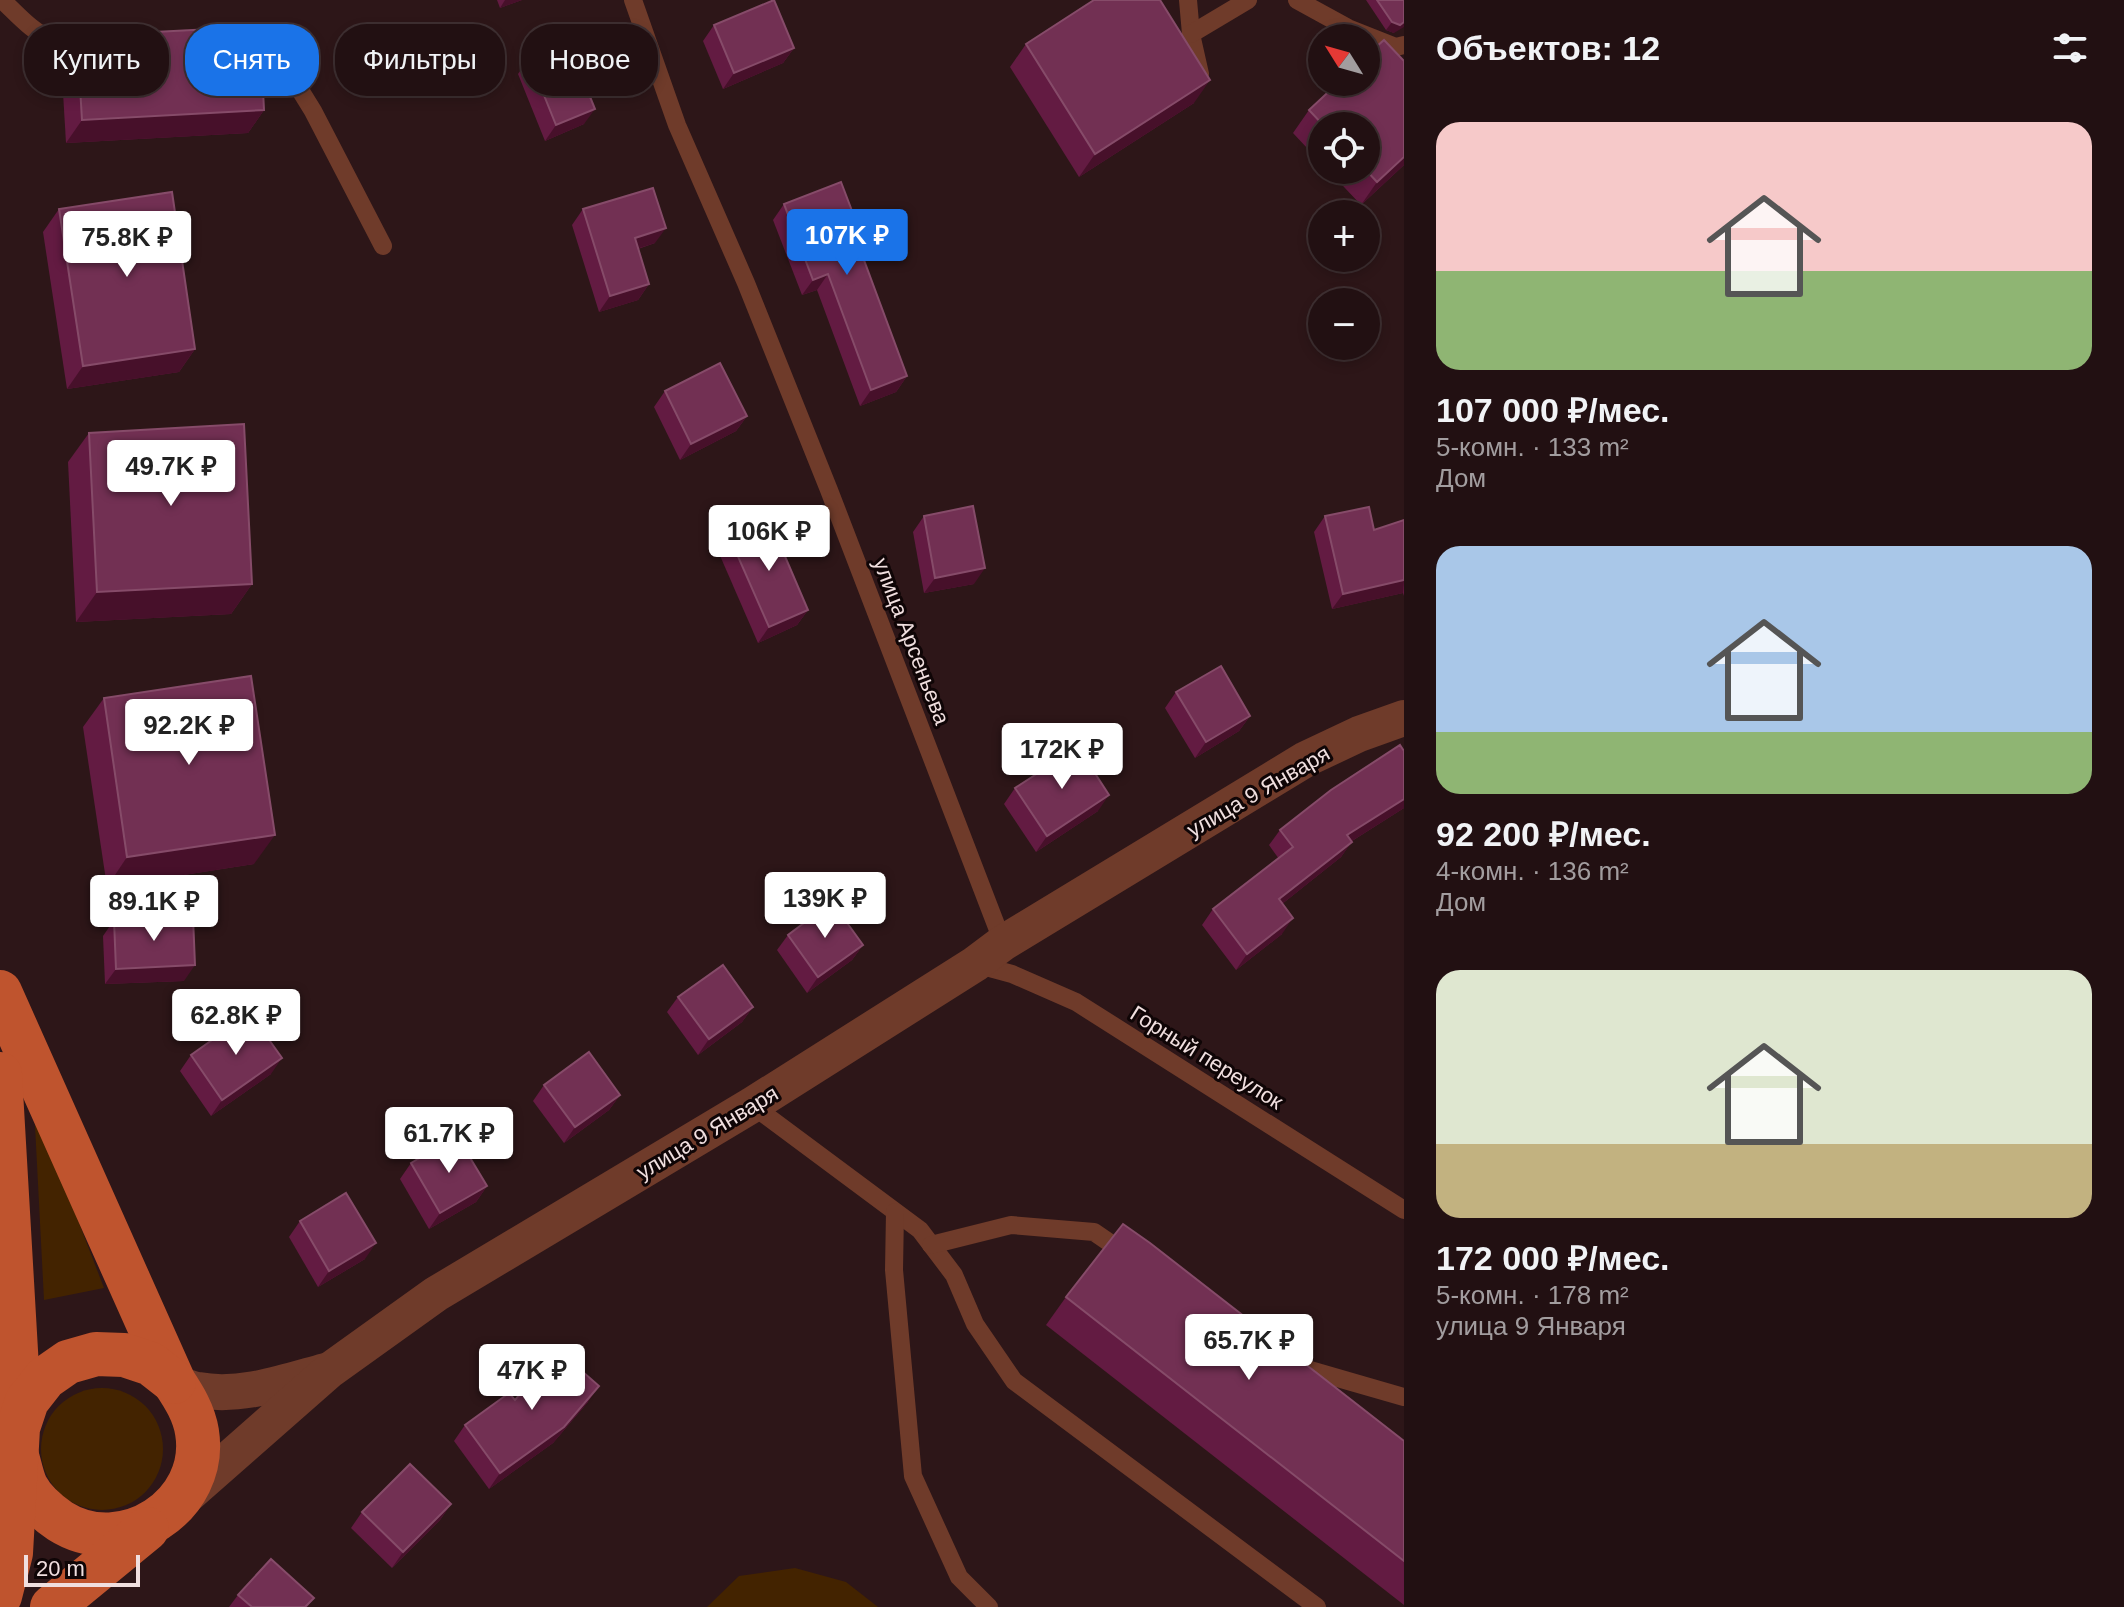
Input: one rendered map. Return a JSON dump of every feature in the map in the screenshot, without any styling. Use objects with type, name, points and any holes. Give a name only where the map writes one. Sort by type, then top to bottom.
[{"type":"main road","points":[[0,992],[174,1382],[189,1406],[198,1433],[196,1464],[184,1494],[165,1515],[134,1531],[103,1535],[72,1528],[46,1511],[26,1487],[19,1438],[0,1074]]},
{"type":"main road","points":[[0,1596],[11,1553],[19,1438],[27,1401],[45,1378],[68,1362],[96,1354],[124,1355],[151,1364],[174,1382]]},
{"type":"main road","name":"улица 9 Января","points":[[52,1607],[165,1515]]},
{"type":"street","name":"улица 9 Января","points":[[165,1515],[330,1370],[436,1294],[752,1105],[989,953],[1306,759],[1359,734],[1404,718]]},
{"type":"street","points":[[174,1382],[196,1390],[219,1392],[264,1387],[330,1370]]},
{"type":"lane","points":[[2,0],[28,24]]},
{"type":"lane","name":"улица Арсеньева","points":[[633,0],[677,125],[746,283],[840,519],[989,953]]},
{"type":"lane","points":[[1188,0],[1191,34],[1200,74]]},
{"type":"lane","points":[[1191,34],[1248,0]]},
{"type":"lane","points":[[1297,0],[1348,28],[1396,47],[1404,45]]},
{"type":"lane","points":[[304,96],[383,246]]},
{"type":"lane","name":"Горный переулок","points":[[989,953],[1012,974],[1076,1002],[1404,1210]]},
{"type":"lane","points":[[752,1105],[920,1230],[954,1275],[975,1324],[1014,1381],[1317,1607]]},
{"type":"lane","points":[[895,1212],[894,1270],[913,1476],[959,1577],[989,1607]]},
{"type":"lane","points":[[931,1245],[1011,1225],[1094,1232],[1143,1265]]},
{"type":"lane","points":[[1278,1352],[1303,1368],[1404,1397]]},
{"type":"shaded area","points":[[34,1106],[104,1288],[44,1300]]},
{"type":"shaded area","points":[[102,1388],[125,1393],[145,1406],[158,1426],[163,1449],[158,1472],[145,1492],[125,1505],[102,1510],[79,1505],[59,1492],[46,1472],[41,1449],[46,1426],[59,1406],[79,1393]]},
{"type":"shaded area","points":[[795,1568],[846,1582],[878,1607],[707,1607],[739,1576]]},
{"type":"building","points":[[774,0],[794,48],[734,73],[714,25]]},
{"type":"building","points":[[1094,0],[1160,0],[1210,80],[1095,154],[1026,44]]},
{"type":"building","points":[[1377,0],[1404,0],[1404,22],[1400,25],[1392,22]]},
{"type":"building","points":[[185,30],[185,96],[263,96],[264,110],[82,120],[81,96],[169,96],[169,31]]},
{"type":"building","points":[[1384,40],[1404,61],[1404,157],[1380,179],[1380,112],[1309,110],[1324,96],[1380,96],[1380,44]]},
{"type":"building","points":[[544,96],[590,96],[595,109],[556,125]]},
{"type":"building","points":[[841,182],[870,258],[864,260],[907,376],[871,390],[828,274],[813,280],[784,204]]},
{"type":"building","points":[[653,188],[666,228],[635,238],[649,284],[610,296],[583,209]]},
{"type":"building","points":[[172,192],[195,349],[83,366],[59,209]]},
{"type":"building","points":[[720,363],[747,416],[691,444],[665,391]]},
{"type":"building","points":[[244,424],[252,584],[97,592],[89,433]]},
{"type":"building","points":[[973,506],[985,568],[935,578],[924,516]]},
{"type":"building","points":[[1369,507],[1374,530],[1404,520],[1404,580],[1343,594],[1325,516]]},
{"type":"building","points":[[769,519],[808,610],[769,627],[729,536]]},
{"type":"building","points":[[1221,666],[1250,716],[1206,742],[1176,692]]},
{"type":"building","points":[[251,676],[275,835],[127,857],[104,698]]},
{"type":"building","points":[[1400,745],[1404,751],[1404,799],[1347,835],[1352,842],[1279,899],[1293,918],[1247,954],[1213,909],[1293,847],[1280,830],[1331,790]]},
{"type":"building","points":[[1078,747],[1109,795],[1047,836],[1015,788]]},
{"type":"building","points":[[832,902],[863,945],[818,977],[788,935]]},
{"type":"building","points":[[193,917],[195,965],[116,969],[114,920]]},
{"type":"building","points":[[723,965],[753,1007],[709,1039],[678,997]]},
{"type":"building","points":[[250,1013],[282,1058],[222,1100],[191,1055]]},
{"type":"building","points":[[589,1052],[620,1095],[575,1127],[544,1085]]},
{"type":"building","points":[[457,1136],[487,1186],[440,1213],[411,1163]]},
{"type":"building","points":[[346,1193],[376,1243],[329,1271],[300,1221]]},
{"type":"building","points":[[1123,1224],[1404,1441],[1404,1561],[1066,1297]]},
{"type":"building","points":[[558,1350],[599,1386],[564,1427],[500,1473],[465,1425],[509,1393],[515,1400]]},
{"type":"building","points":[[410,1464],[451,1504],[403,1552],[362,1512]]},
{"type":"building","points":[[271,1559],[314,1598],[305,1607],[252,1607],[238,1595]]}]
